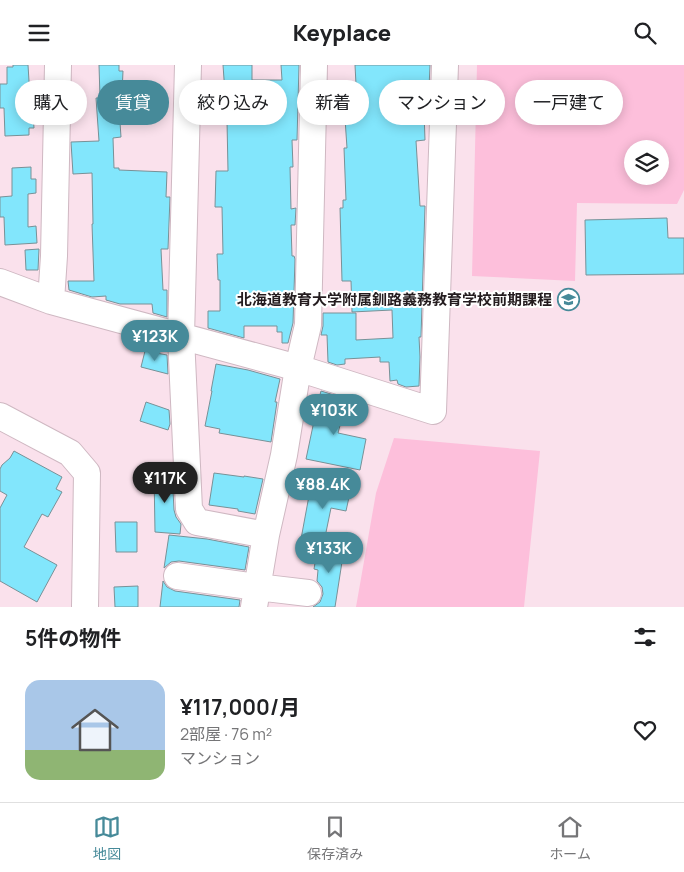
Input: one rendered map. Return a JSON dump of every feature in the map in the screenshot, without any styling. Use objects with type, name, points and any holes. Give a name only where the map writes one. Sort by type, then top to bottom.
[{"type":"street","points":[[50,301],[54,256],[58,65]]},
{"type":"street","points":[[188,65],[181,337],[189,509],[197,522],[266,535]]},
{"type":"street","points":[[255,597],[266,535],[284,455],[298,368],[308,325],[314,65]]},
{"type":"street","points":[[0,282],[50,301],[298,368],[433,411],[445,65]]},
{"type":"street","points":[[0,417],[70,453],[87,473],[85,607]]},
{"type":"street","points":[[176,576],[255,597],[308,593]]},
{"type":"shaded area","points":[[477,65],[684,65],[684,190],[677,204],[577,203],[575,281],[472,276],[476,125],[505,125],[505,80],[477,80]]},
{"type":"shaded area","points":[[394,438],[540,451],[524,607],[356,607],[376,493]]},
{"type":"building","points":[[13,65],[28,65],[29,80],[15,80],[15,125],[34,125],[34,128],[29,128],[29,135],[5,136],[4,108],[0,108],[0,84],[7,84],[7,67],[13,67]]},
{"type":"building","points":[[99,65],[119,65],[119,71],[123,71],[123,80],[99,80]]},
{"type":"building","points":[[223,65],[252,65],[252,80],[224,80]]},
{"type":"building","points":[[281,65],[299,65],[299,80],[297,80],[297,140],[292,140],[293,167],[290,167],[291,209],[296,208],[295,225],[291,225],[292,256],[295,259],[293,323],[288,343],[282,343],[282,332],[277,332],[277,326],[244,326],[244,338],[208,328],[208,311],[220,311],[220,280],[218,280],[217,254],[223,254],[222,207],[215,207],[216,171],[228,171],[227,125],[287,125],[287,80],[282,80]]},
{"type":"building","points":[[355,65],[430,65],[429,80],[379,80],[379,125],[424,125],[425,140],[416,141],[420,206],[425,206],[421,337],[419,337],[419,386],[406,387],[398,384],[397,380],[390,381],[389,362],[380,362],[380,357],[345,359],[345,364],[337,365],[328,362],[327,335],[321,335],[323,313],[356,313],[356,340],[393,338],[392,310],[352,312],[351,281],[342,281],[340,208],[343,208],[343,200],[346,200],[344,148],[347,148],[345,125],[369,125],[369,80],[356,80]]},
{"type":"building","points":[[98,125],[120,125],[121,137],[113,138],[114,168],[119,168],[119,170],[167,172],[166,197],[170,197],[168,249],[161,249],[163,290],[167,290],[167,317],[153,313],[152,304],[120,304],[106,300],[106,296],[92,297],[69,290],[68,281],[94,281],[92,173],[73,174],[71,142],[99,141]]},
{"type":"building","points":[[31,167],[31,179],[36,179],[36,193],[28,194],[28,227],[36,226],[37,243],[5,245],[4,217],[0,217],[0,197],[12,196],[12,168]]},
{"type":"building","points":[[667,218],[668,238],[684,238],[684,274],[586,275],[585,220]]},
{"type":"building","points":[[39,249],[38,270],[26,270],[25,250]]},
{"type":"building","points":[[145,351],[167,355],[168,374],[141,367]]},
{"type":"building","points":[[216,364],[280,379],[275,402],[277,402],[271,442],[219,433],[220,429],[205,426]]},
{"type":"building","points":[[321,391],[347,399],[338,433],[366,439],[360,470],[306,459]]},
{"type":"building","points":[[146,402],[169,410],[170,424],[168,430],[140,421]]},
{"type":"building","points":[[14,451],[62,477],[56,489],[62,492],[48,517],[42,514],[24,547],[57,565],[37,602],[0,581],[0,508],[7,495],[0,491],[0,469]]},
{"type":"building","points":[[172,471],[174,510],[181,524],[180,534],[155,532],[154,472]]},
{"type":"building","points":[[214,473],[263,479],[255,514],[238,511],[238,509],[209,505]]},
{"type":"building","points":[[311,485],[351,488],[346,511],[331,508],[324,542],[301,539]]},
{"type":"building","points":[[115,522],[137,522],[137,552],[116,552]]},
{"type":"building","points":[[169,535],[207,539],[249,547],[245,570],[179,561],[171,562],[164,568]]},
{"type":"building","points":[[318,545],[344,549],[335,607],[313,607],[320,602],[323,594],[322,587],[317,581],[318,570],[314,569]]},
{"type":"building","points":[[163,581],[167,587],[175,591],[240,600],[239,607],[160,607]]},
{"type":"building","points":[[138,586],[138,607],[115,607],[114,587]]},
{"type":"place","name":"北海道教育大学附属釧路義務教育学校前期課程","points":[[568,300]]}]
